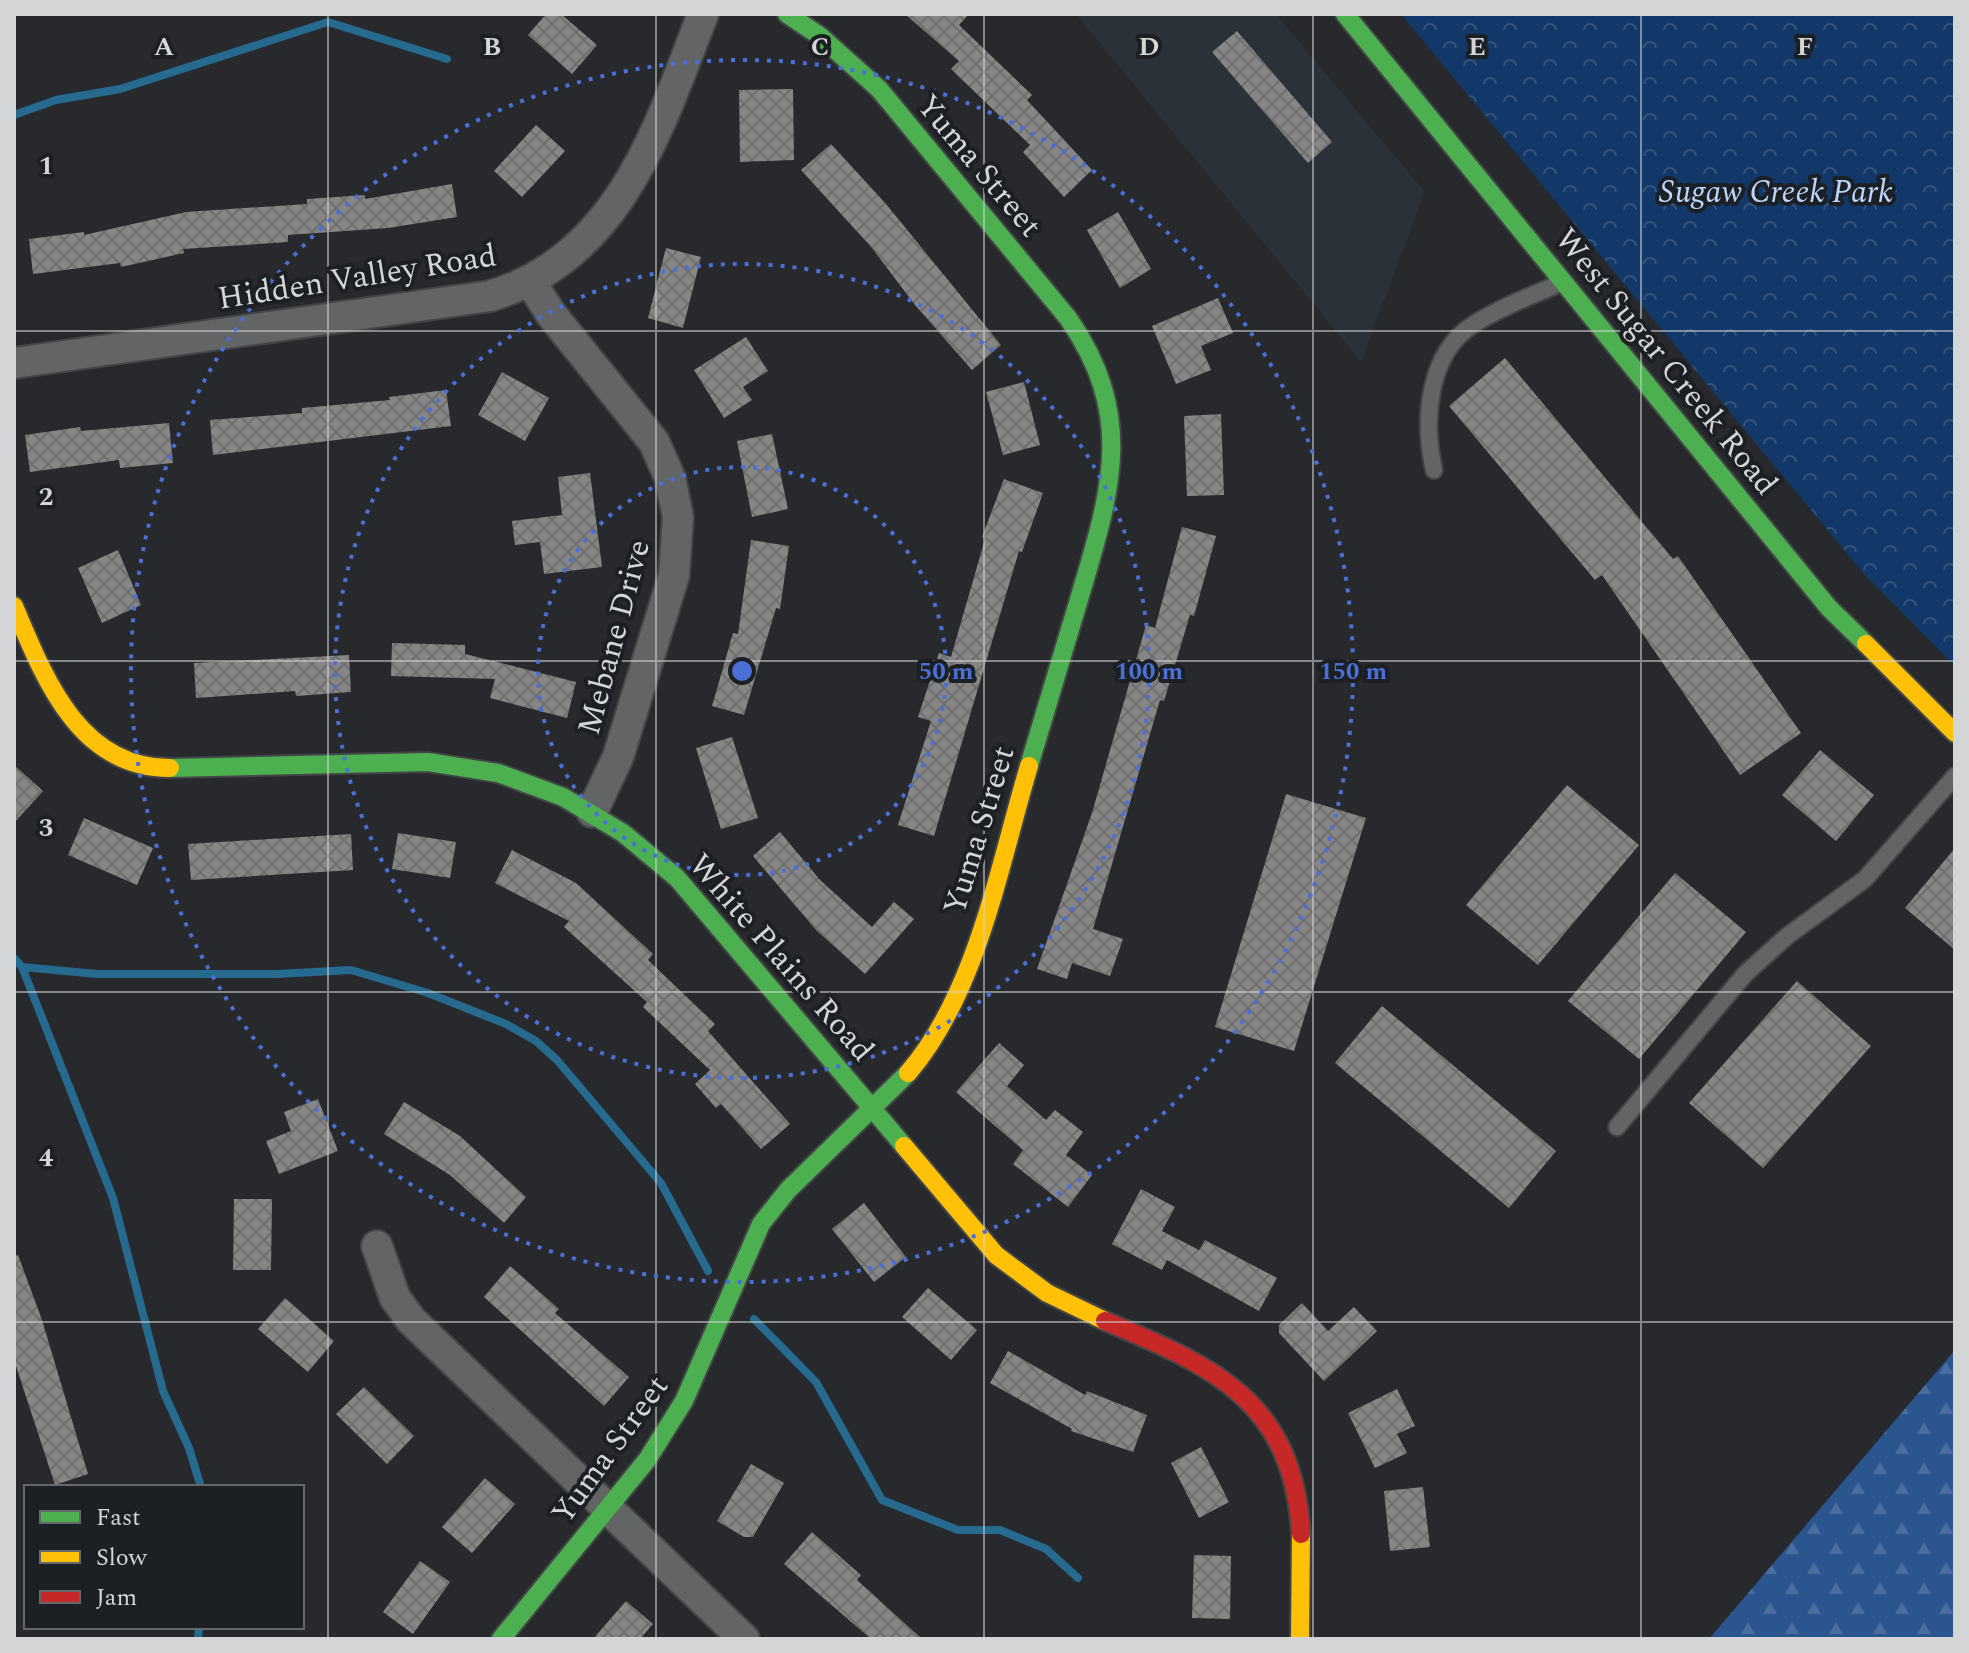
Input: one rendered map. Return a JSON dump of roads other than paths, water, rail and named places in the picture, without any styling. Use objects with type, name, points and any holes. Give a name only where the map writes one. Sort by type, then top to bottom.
[{"type":"street","name":"Hidden Valley Road","points":[[14,363],[490,296],[530,281],[553,266],[598,224],[631,185],[650,148],[703,14]]},
{"type":"street","name":"Yuma Street","points":[[501,1639],[647,1460],[684,1401],[761,1224],[788,1190],[910,1071],[947,1021],[966,977],[1108,501],[1114,468],[1113,426],[1104,386],[1077,330],[932,151],[874,86],[847,58],[787,14]]},
{"type":"street","name":"West Sugar Creek Road","points":[[1345,14],[1829,608],[1955,733]]},
{"type":"street","name":"Mebane Drive","points":[[530,281],[551,314],[654,442],[670,478],[678,517],[674,575],[618,757],[592,812]]},
{"type":"street","name":"White Plains Road","points":[[14,606],[65,716],[97,747],[124,761],[153,768],[402,761],[457,765],[537,785],[592,812],[644,848],[677,878],[996,1255],[1029,1282],[1064,1302],[1210,1367],[1240,1390],[1259,1412],[1288,1461],[1298,1498],[1300,1639]]},
{"type":"street","points":[[377,1246],[395,1298],[411,1320],[744,1639]]},
{"type":"lane","points":[[1434,470],[1427,429],[1430,404],[1437,374],[1452,348],[1471,325],[1563,282]]},
{"type":"lane","points":[[1617,1127],[1745,974],[1786,937],[1865,879],[1955,776]]},
{"type":"waterway","points":[[14,115],[56,100],[120,89],[328,22],[447,59]]},
{"type":"waterway","points":[[14,958],[22,967],[113,1198],[163,1391],[189,1448],[200,1485]]},
{"type":"waterway","points":[[22,967],[97,974],[277,974],[351,970],[428,993],[506,1024],[536,1041],[557,1060],[661,1183],[708,1271]]},
{"type":"waterway","points":[[754,1319],[816,1382],[882,1500],[958,1530],[1000,1530],[1046,1549],[1078,1578]]},
{"type":"waterway","points":[[198,1639],[199,1629]]},
{"type":"park label","name":"Sugaw Creek Park","points":[[1776,191]]}]
